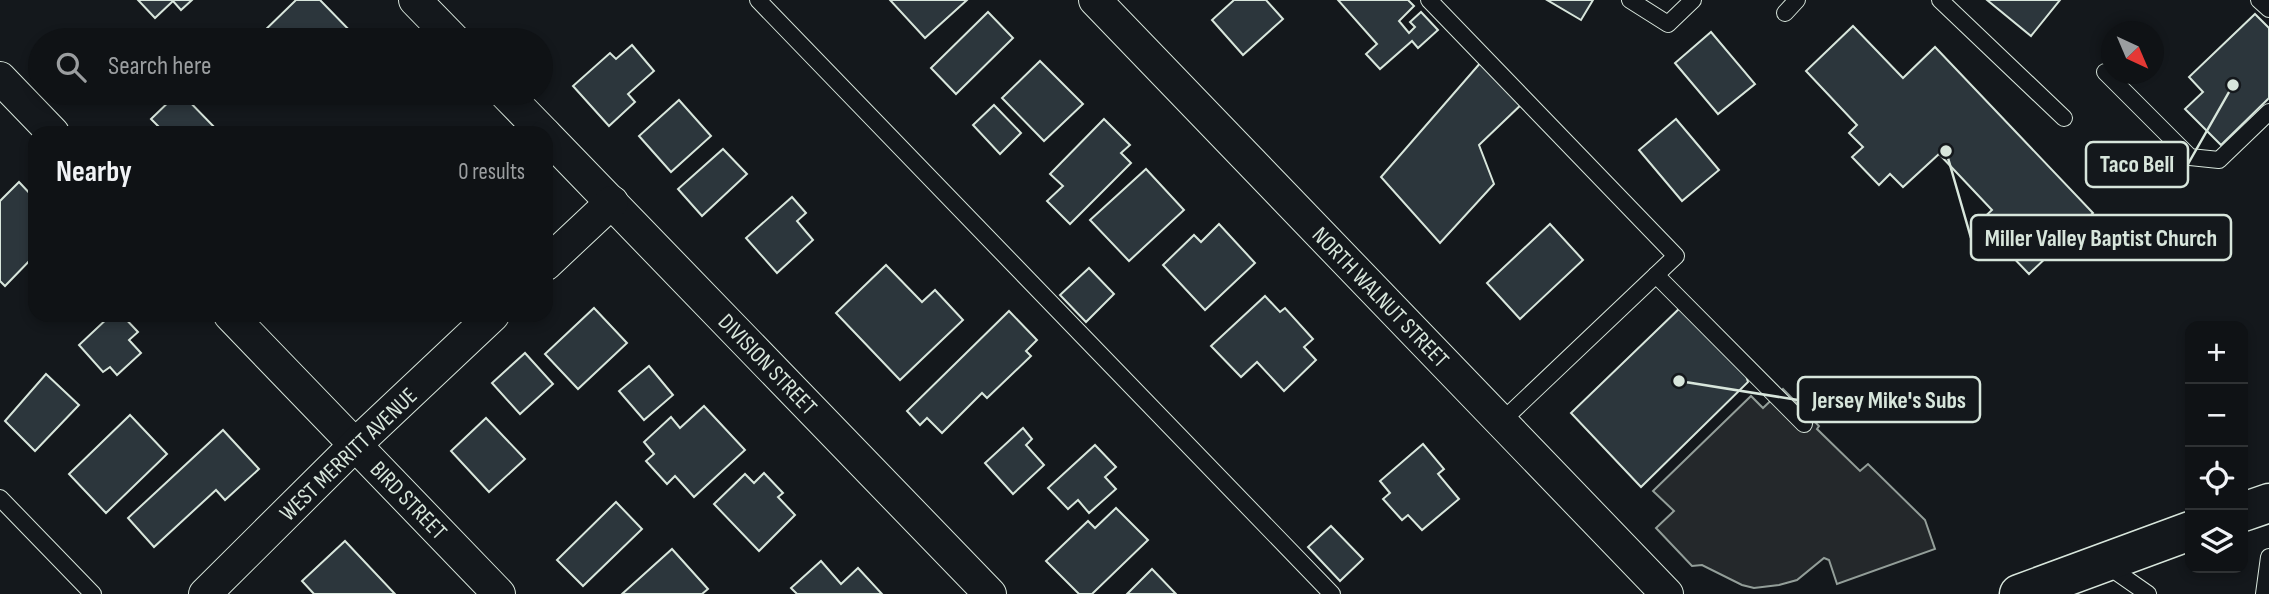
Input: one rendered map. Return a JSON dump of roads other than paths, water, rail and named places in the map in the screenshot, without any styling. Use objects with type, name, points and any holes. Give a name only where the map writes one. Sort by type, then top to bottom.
[{"type":"main road","points":[[2248,510],[2269,503]]},
{"type":"main road","points":[[2020,594],[2185,533]]},
{"type":"street","points":[[415,0],[442,28]]},
{"type":"street","name":"NORTH WALNUT STREET","points":[[1095,0],[1667,594]]},
{"type":"street","points":[[0,78],[46,126]]},
{"type":"street","name":"DIVISION STREET","points":[[517,105],[537,126]]},
{"type":"street","name":"DIVISION STREET","points":[[553,142],[990,594]]},
{"type":"street","points":[[553,257],[612,202]]},
{"type":"street","name":"BIRD STREET","points":[[237,322],[499,594]]},
{"type":"street","name":"WEST MERRITT AVENUE","points":[[205,594],[356,444],[486,322]]},
{"type":"lane","points":[[758,0],[1332,594]]},
{"type":"lane","points":[[1429,0],[1676,256],[1501,422]]},
{"type":"lane","points":[[1630,0],[1668,24],[1693,0]]},
{"type":"lane","points":[[1785,13],[1797,0]]},
{"type":"lane","points":[[1940,0],[2064,118]]},
{"type":"lane","points":[[2259,0],[2269,9]]},
{"type":"lane","points":[[2117,84],[2190,157],[2219,160],[2269,112]]},
{"type":"lane","points":[[1656,275],[1804,424]]},
{"type":"lane","points":[[0,498],[93,594]]},
{"type":"lane","points":[[2264,594],[2269,557]]},
{"type":"lane","points":[[2102,563],[2148,594]]},
{"type":"place","name":"Taco Bell","points":[[2233,85]]},
{"type":"place","name":"Miller Valley Baptist Church","points":[[1946,151]]},
{"type":"place","name":"Jersey Mike's Subs","points":[[1679,381]]}]
